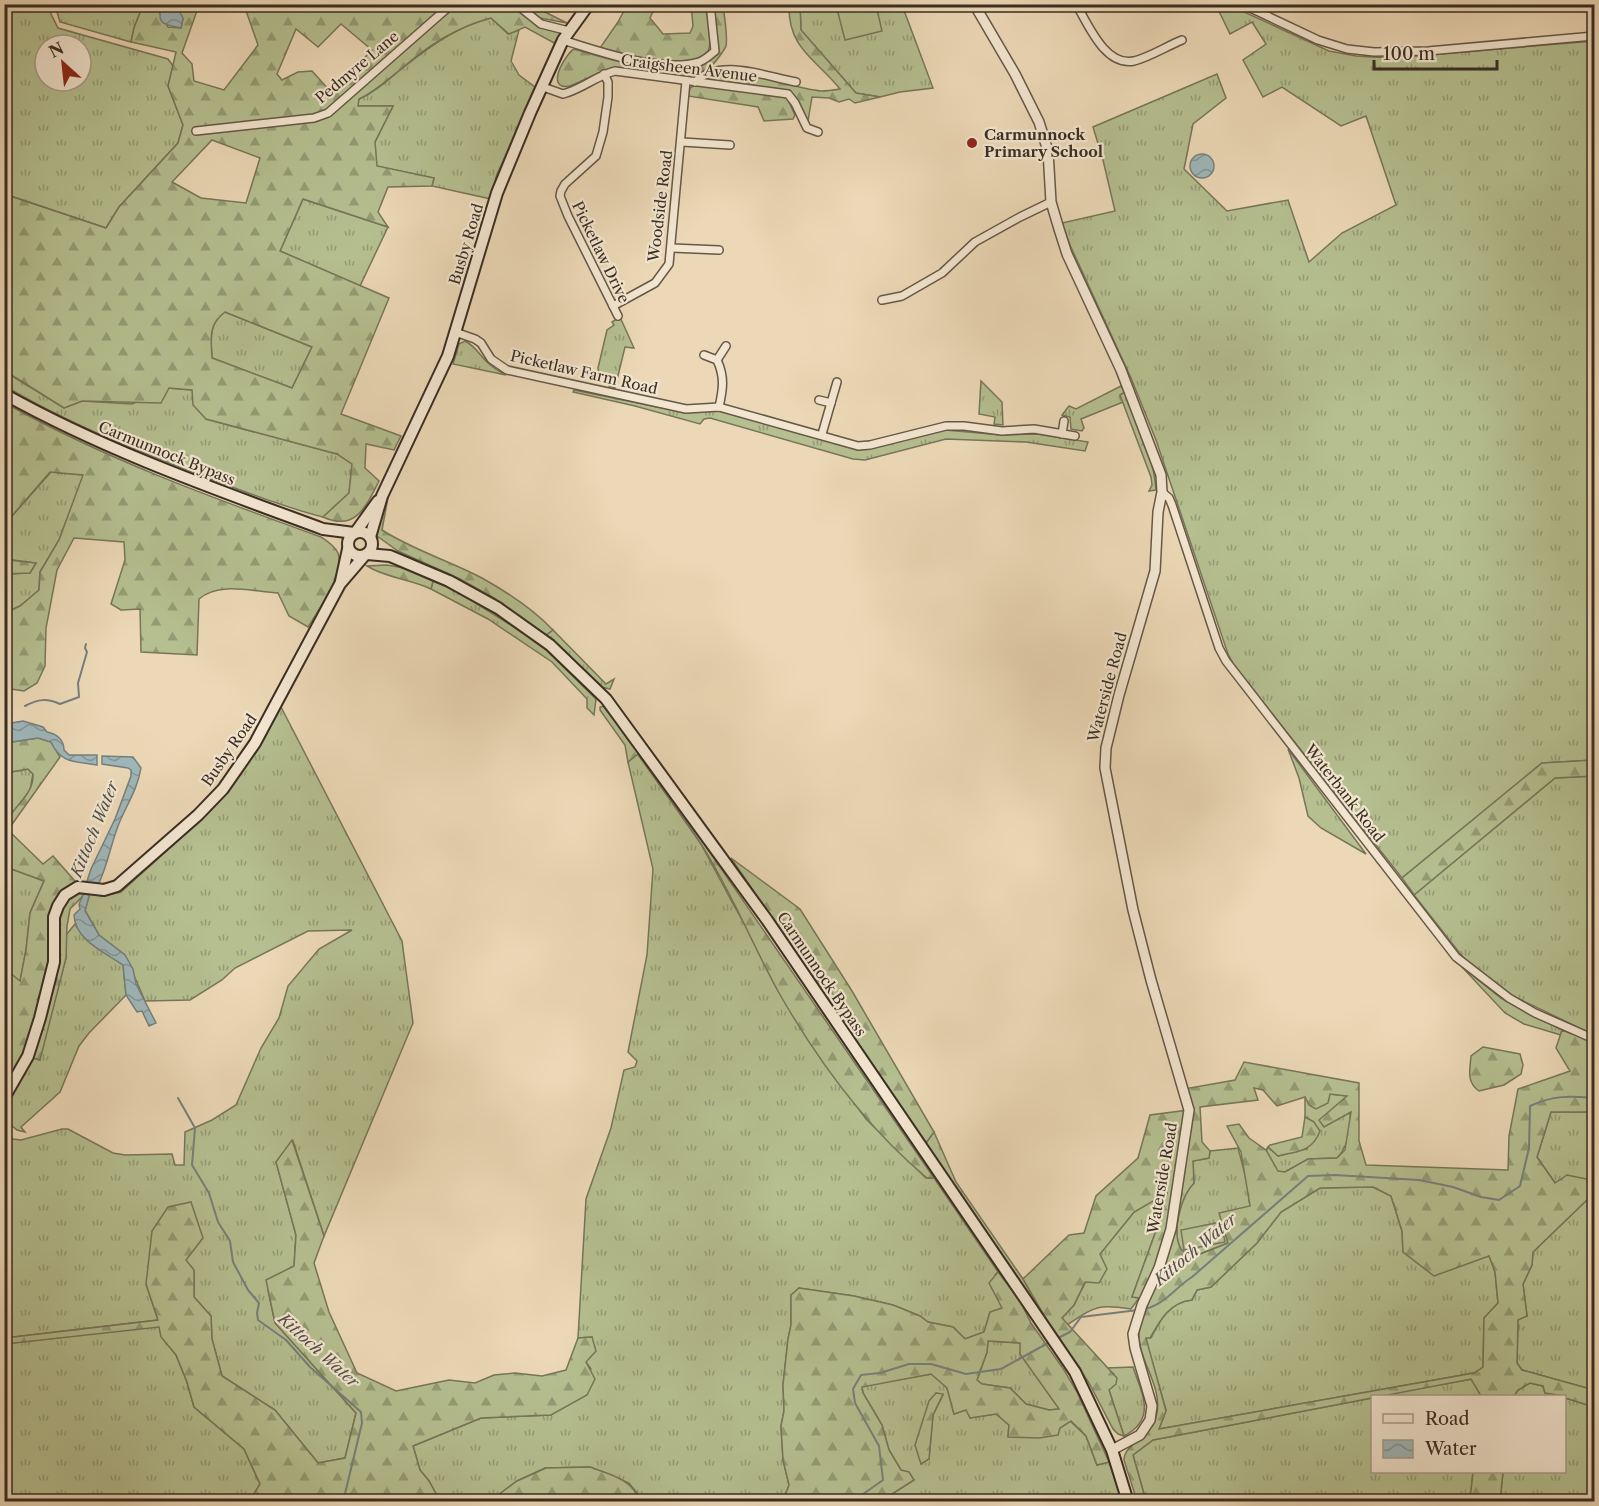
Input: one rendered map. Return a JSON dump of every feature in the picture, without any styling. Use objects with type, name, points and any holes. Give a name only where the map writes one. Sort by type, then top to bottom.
[{"type":"main road","name":"Busby Road","points":[[370,538],[382,496],[438,378],[455,332],[497,193],[566,36],[589,4]]},
{"type":"main road","name":"Carmunnock Bypass","points":[[4,394],[51,420],[142,461],[323,529],[355,533]]},
{"type":"main road","name":"Busby Road","points":[[355,533],[382,496]]},
{"type":"main road","name":"Carmunnock Bypass","points":[[323,529],[348,548]]},
{"type":"main road","points":[[362,532],[370,538],[372,547],[366,555],[356,556],[348,548],[349,538],[355,533],[362,532]]},
{"type":"main road","name":"Carmunnock Bypass","points":[[370,538],[390,556],[449,581],[498,608],[550,645],[606,699],[767,920],[1075,1372],[1112,1450],[1128,1502]]},
{"type":"main road","name":"Busby Road","points":[[340,584],[348,548]]},
{"type":"main road","name":"Busby Road","points":[[4,1098],[28,1056],[40,1018],[54,962],[56,910],[65,895],[84,887],[104,890],[117,886],[198,815],[223,789],[255,743],[340,584],[366,555]]},
{"type":"main road","name":"Carmunnock Bypass","points":[[366,555],[390,556]]},
{"type":"street","name":"Pedmyre Lane","points":[[196,131],[314,118],[328,113],[452,4]]},
{"type":"street","points":[[516,4],[541,24],[566,36],[617,56],[669,66],[701,61],[715,51],[710,4]]},
{"type":"street","name":"Waterside Road","points":[[974,4],[1025,91],[1039,122],[1048,151],[1051,202],[1067,254],[1121,370],[1161,475],[1162,492],[1158,512],[1155,571],[1122,683],[1106,748],[1106,768],[1111,804],[1133,910],[1189,1110],[1171,1229],[1133,1334],[1152,1406],[1150,1420],[1140,1435],[1112,1450]]},
{"type":"street","points":[[1076,4],[1105,50],[1115,58],[1124,61],[1134,60],[1182,40]]},
{"type":"street","points":[[1242,4],[1318,40],[1347,49],[1374,52],[1428,51],[1594,36]]},
{"type":"street","points":[[695,82],[699,78],[720,71],[742,70],[796,82]]},
{"type":"street","name":"Craigsheen Avenue","points":[[543,87],[563,94],[615,71],[788,94],[807,128],[818,132]]},
{"type":"street","name":"Picketlaw Drive","points":[[604,74],[608,82],[608,97],[603,132],[596,156],[565,184],[560,196],[618,316]]},
{"type":"street","name":"Woodside Road","points":[[613,306],[655,283],[662,277],[669,264],[686,81]]},
{"type":"street","points":[[682,142],[730,145]]},
{"type":"street","points":[[882,300],[902,296],[942,273],[975,242],[1051,202]]},
{"type":"street","points":[[672,248],[719,250]]},
{"type":"street","name":"Picketlaw Farm Road","points":[[455,332],[475,339],[491,359],[507,370],[686,409],[719,407],[822,434],[858,446],[946,426],[1002,431],[1034,429],[1075,436]]},
{"type":"street","points":[[717,360],[726,346]]},
{"type":"street","points":[[704,355],[717,360],[724,379],[719,407]]},
{"type":"street","points":[[822,434],[837,382]]},
{"type":"street","points":[[819,400],[831,403]]},
{"type":"street","points":[[1062,434],[1064,421]]},
{"type":"street","name":"Waterbank Road","points":[[1162,492],[1169,498],[1172,505],[1219,648],[1226,661],[1395,880],[1456,957],[1485,981],[1535,1013],[1594,1039]]},
{"type":"green space","points":[[5,5],[52,5],[51,14],[58,28],[76,33],[33,33],[33,93],[93,93],[93,38],[168,59],[173,66],[168,86],[183,125],[178,143],[119,207],[106,228],[5,194]]},
{"type":"green space","points":[[58,5],[143,5],[131,42],[60,22],[57,12]]},
{"type":"green space","points":[[143,5],[162,5],[159,12],[168,27],[181,28],[183,19],[176,5],[199,5],[182,53],[192,64],[194,81],[224,90],[258,45],[244,5],[447,5],[368,73],[365,81],[458,5],[512,5],[535,22],[562,33],[556,44],[525,27],[509,34],[491,18],[478,22],[432,45],[376,89],[359,99],[358,106],[393,106],[375,142],[377,166],[434,178],[432,186],[388,187],[378,212],[388,227],[303,199],[280,251],[389,298],[341,414],[401,436],[394,450],[366,444],[365,468],[379,481],[364,507],[352,519],[334,521],[323,517],[349,493],[352,464],[337,454],[206,419],[193,405],[192,390],[169,388],[161,403],[82,401],[64,408],[5,371],[4,194],[106,228],[119,207],[178,143],[183,125],[168,86],[176,52],[131,42]],"holes":[[[341,24],[372,50],[331,92],[312,71],[298,72],[282,80],[277,74],[296,29],[318,47]],[[212,140],[260,158],[246,203],[201,198],[172,182]],[[225,312],[312,347],[292,388],[212,358],[212,332]]]},
{"type":"green space","points":[[523,5],[535,5],[567,23],[540,18]]},
{"type":"green space","points":[[627,5],[656,5],[650,18],[663,34],[690,33],[693,26],[691,5],[706,5],[710,36],[708,51],[700,57],[673,61],[639,58],[600,48]]},
{"type":"green space","points":[[714,5],[723,5],[726,46],[708,68],[696,74],[669,75],[612,68],[572,85],[562,86],[558,83],[560,67],[574,49],[649,68],[670,70],[705,63],[717,52]]},
{"type":"green space","points":[[789,5],[800,5],[801,30],[856,93],[880,97],[855,103],[849,99],[839,102],[829,98],[812,97],[808,121],[789,91],[706,80],[718,75],[747,75],[821,91],[840,89],[798,43],[790,20]]},
{"type":"green space","points":[[800,5],[902,5],[933,88],[880,97],[856,93],[801,30]]},
{"type":"green space","points":[[836,5],[876,5],[882,31],[845,40]]},
{"type":"green space","points":[[1216,5],[1229,5],[1329,51],[1356,56],[1390,58],[1594,41],[1594,760],[1542,763],[1402,878],[1235,667],[1228,654],[1156,440],[1062,223],[1115,211],[1093,127],[1217,74],[1226,98],[1193,124],[1184,169],[1227,211],[1288,200],[1309,262],[1342,233],[1396,205],[1366,116],[1341,126],[1282,87],[1263,97],[1243,60],[1266,44],[1252,22],[1230,34]]},
{"type":"green space","points":[[491,18],[508,34],[519,30],[511,61],[519,75],[535,87],[496,177],[491,199],[432,186],[434,178],[376,166],[375,142],[393,106],[357,106],[359,99],[378,88],[446,37],[467,26]]},
{"type":"green space","points":[[695,85],[786,96],[795,115],[793,119],[764,121],[758,107],[688,96],[690,88]]},
{"type":"green space","points":[[303,199],[388,227],[360,286],[280,251]]},
{"type":"green space","points":[[225,312],[312,347],[292,388],[212,358],[213,327]]},
{"type":"green space","points":[[620,317],[634,348],[625,347],[615,388],[609,386],[610,379],[599,376],[598,368],[607,330],[614,325],[612,322]]},
{"type":"green space","points":[[465,341],[491,365],[506,375],[453,364],[459,344]]},
{"type":"green space","points":[[4,371],[64,408],[82,401],[132,404],[169,388],[192,390],[206,419],[337,454],[352,464],[349,493],[323,517],[263,499],[128,447],[77,424],[5,386]]},
{"type":"green space","points":[[981,381],[1002,402],[1003,425],[994,424],[995,417],[979,414]]},
{"type":"green space","points":[[1121,386],[1125,392],[1120,395],[1123,402],[1081,419],[1084,428],[1082,431],[1071,429],[1070,417],[1062,415],[1069,406],[1076,409]]},
{"type":"green space","points":[[574,390],[687,413],[721,411],[863,449],[945,430],[1002,435],[1039,434],[1088,442],[1085,451],[1026,442],[946,439],[865,460],[853,459],[710,418],[704,419],[700,424],[573,392]]},
{"type":"green space","points":[[1125,392],[1148,452],[1156,490],[1149,491],[1152,485],[1151,477],[1120,395]]},
{"type":"green space","points":[[5,403],[120,460],[321,537],[328,542],[338,553],[338,571],[330,592],[308,627],[289,616],[278,593],[237,589],[216,590],[199,599],[197,655],[141,652],[140,609],[121,610],[111,604],[125,560],[124,542],[74,538],[57,570],[46,628],[45,666],[37,683],[24,691],[5,688],[5,613],[20,606],[39,590],[40,572],[59,540],[83,475],[50,472],[5,524]]},
{"type":"green space","points":[[51,472],[84,475],[59,540],[40,572],[39,590],[20,606],[5,613],[4,574],[30,573],[36,563],[5,559],[5,524]]},
{"type":"green space","points":[[389,492],[382,530],[406,544],[491,583],[529,608],[553,630],[546,635],[494,598],[460,579],[398,551],[377,536],[382,509]]},
{"type":"green space","points":[[5,559],[36,563],[30,573],[5,574]]},
{"type":"green space","points":[[387,565],[404,568],[433,581],[431,589],[367,566]]},
{"type":"green space","points":[[433,581],[455,590],[539,643],[596,699],[594,715],[587,708],[587,699],[552,662],[488,619],[431,589]]},
{"type":"green space","points":[[553,630],[606,684],[614,679],[610,689],[602,687],[546,635]]},
{"type":"green space","points":[[603,706],[638,748],[934,1178],[927,1178],[884,1138],[845,1092],[810,1044],[779,993],[722,880],[701,844],[638,754],[628,762],[625,745],[600,710]]},
{"type":"green space","points":[[281,707],[402,941],[413,1023],[324,1236],[293,1141],[276,1162],[296,1235],[294,1266],[268,1290],[275,1323],[356,1413],[345,1458],[318,1463],[275,1410],[222,1376],[212,1339],[211,1316],[194,1297],[194,1271],[146,1284],[158,1320],[5,1338],[4,1132],[13,1139],[21,1140],[68,1129],[113,1153],[172,1154],[175,1165],[184,1165],[185,1132],[212,1120],[236,1105],[261,1048],[279,1018],[288,986],[319,949],[352,930],[308,931],[235,968],[222,980],[190,1000],[145,1001],[125,955],[99,935],[85,910],[90,893],[102,896],[121,892],[204,817],[239,776]]},
{"type":"green space","points":[[38,738],[51,742],[60,757],[8,830],[43,864],[53,856],[74,880],[83,896],[70,909],[66,958],[40,1060],[25,1055],[5,1089],[5,969],[20,981],[30,913],[44,881],[9,868],[5,870],[3,838],[5,827],[9,817],[27,794],[33,774],[28,769],[5,773],[5,743]]},
{"type":"green space","points":[[1288,749],[1366,854],[1321,828],[1308,816],[1299,778]]},
{"type":"green space","points":[[637,753],[701,844],[824,1062],[866,1119],[926,1178],[934,1178],[998,1272],[995,1275],[1003,1308],[990,1312],[984,1332],[965,1339],[953,1327],[928,1322],[920,1316],[893,1305],[854,1296],[799,1288],[791,1295],[791,1325],[783,1385],[784,1411],[781,1426],[783,1460],[789,1485],[783,1501],[638,1501],[638,1494],[629,1483],[590,1467],[545,1468],[517,1481],[490,1501],[440,1501],[420,1470],[413,1446],[481,1418],[551,1415],[591,1369],[586,1362],[592,1337],[578,1338],[586,1199],[611,1128],[624,1070],[635,1067],[637,1061],[628,1052],[647,955],[653,869],[628,762]]},
{"type":"green space","points":[[1594,760],[1594,776],[1555,778],[1414,895],[1402,878],[1542,763]]},
{"type":"green space","points":[[28,769],[33,774],[30,790],[5,824],[5,773]]},
{"type":"green space","points":[[1594,776],[1594,1035],[1511,995],[1466,961],[1414,895],[1555,778]]},
{"type":"green space","points":[[731,858],[800,909],[852,991],[934,1132],[926,1143]]},
{"type":"green space","points":[[9,868],[44,881],[30,913],[20,982],[5,969],[4,870]]},
{"type":"green space","points":[[75,924],[82,935],[123,965],[126,995],[79,1046],[60,1092],[21,1127],[25,1132],[17,1130],[5,1120],[4,1103],[34,1058],[39,1060],[66,958],[66,935]]},
{"type":"green space","points":[[1462,967],[1501,998],[1562,1030],[1561,1035],[1524,1024],[1505,1013]]},
{"type":"green space","points":[[1562,1030],[1588,1040],[1594,1055],[1594,1112],[1551,1112],[1537,1157],[1555,1183],[1567,1175],[1591,1180],[1594,1185],[1592,1195],[1533,1252],[1532,1265],[1523,1284],[1527,1316],[1518,1320],[1517,1363],[1522,1370],[1594,1390],[1594,1407],[1566,1398],[1566,1395],[1545,1393],[1543,1386],[1530,1383],[1518,1390],[1515,1395],[1480,1395],[1471,1379],[1388,1395],[1371,1395],[1371,1398],[1153,1440],[1133,1455],[1146,1501],[1137,1501],[1124,1460],[1129,1448],[1150,1429],[1157,1413],[1158,1403],[1139,1335],[1149,1299],[1132,1297],[1167,1193],[1134,1212],[1100,1254],[1107,1269],[1099,1283],[1085,1282],[1074,1305],[1062,1318],[1117,1378],[1116,1384],[1109,1390],[1124,1436],[1113,1429],[1089,1383],[1023,1279],[1069,1235],[1084,1233],[1096,1196],[1138,1158],[1150,1115],[1188,1110],[1184,1089],[1235,1080],[1244,1062],[1359,1083],[1359,1141],[1366,1165],[1508,1170],[1509,1136],[1518,1089],[1570,1071],[1556,1048]],"holes":[[[1254,1088],[1263,1090],[1277,1106],[1305,1097],[1309,1105],[1316,1109],[1328,1103],[1330,1094],[1347,1096],[1319,1120],[1324,1127],[1351,1112],[1345,1150],[1337,1158],[1308,1159],[1285,1172],[1278,1171],[1266,1150],[1249,1138],[1239,1124],[1227,1126],[1241,1152],[1250,1206],[1219,1213],[1228,1243],[1193,1257],[1186,1254],[1178,1242],[1179,1214],[1185,1196],[1194,1183],[1193,1161],[1209,1158],[1210,1151],[1202,1142],[1200,1107],[1258,1100]],[[1373,1187],[1391,1196],[1402,1231],[1403,1252],[1434,1276],[1489,1256],[1495,1272],[1498,1303],[1484,1318],[1483,1367],[1474,1373],[1159,1429],[1166,1411],[1146,1338],[1150,1338],[1166,1313],[1178,1304],[1192,1300],[1197,1290],[1211,1287],[1257,1243],[1281,1212],[1320,1188]]]},
{"type":"green space","points":[[1483,1047],[1520,1054],[1523,1065],[1521,1074],[1504,1085],[1479,1091],[1470,1080],[1470,1066],[1471,1056]]},
{"type":"green space","points":[[1329,1094],[1348,1096],[1350,1129],[1342,1152],[1337,1158],[1308,1159],[1285,1172],[1278,1172],[1266,1150],[1268,1147],[1278,1156],[1307,1149],[1314,1122],[1305,1117],[1305,1097]]},
{"type":"green space","points":[[1551,1112],[1594,1112],[1594,1390],[1522,1370],[1517,1363],[1518,1319],[1527,1316],[1523,1284],[1532,1265],[1533,1252],[1592,1195],[1555,1183],[1537,1157]]},
{"type":"green space","points":[[1305,1117],[1314,1122],[1320,1131],[1313,1143],[1304,1150],[1278,1156],[1268,1147],[1302,1137]]},
{"type":"green space","points":[[934,1132],[956,1182],[1023,1279],[1045,1317],[926,1143]]},
{"type":"green space","points":[[292,1140],[324,1236],[314,1263],[329,1312],[357,1373],[396,1391],[449,1380],[475,1383],[494,1375],[515,1373],[542,1376],[566,1370],[578,1338],[592,1337],[596,1351],[586,1362],[595,1379],[587,1395],[551,1415],[481,1418],[413,1446],[420,1470],[440,1501],[231,1501],[239,1495],[252,1497],[260,1484],[244,1449],[194,1407],[176,1355],[161,1337],[159,1327],[5,1344],[5,1338],[158,1320],[146,1284],[152,1231],[168,1207],[191,1202],[203,1238],[186,1260],[194,1270],[194,1297],[211,1316],[212,1339],[222,1376],[275,1410],[318,1463],[345,1458],[356,1413],[275,1323],[266,1280],[294,1266],[296,1235],[276,1162]]},
{"type":"green space","points":[[1238,1148],[1247,1182],[1250,1206],[1223,1223],[1228,1243],[1192,1257],[1181,1249],[1178,1242],[1177,1224],[1185,1196],[1194,1183],[1193,1161],[1209,1158],[1210,1151]]},
{"type":"green space","points":[[1373,1187],[1391,1196],[1402,1231],[1403,1252],[1489,1255],[1495,1272],[1498,1303],[1484,1318],[1483,1368],[1474,1373],[1159,1429],[1166,1410],[1145,1337],[1151,1338],[1162,1319],[1172,1308],[1184,1301],[1192,1300],[1197,1290],[1211,1287],[1257,1243],[1281,1212],[1320,1188]]},
{"type":"green space","points":[[1167,1192],[1157,1228],[1132,1297],[1139,1298],[1131,1309],[1097,1308],[1067,1325],[1062,1318],[1074,1305],[1099,1255],[1134,1212]]},
{"type":"green space","points":[[1221,1222],[1225,1242],[1184,1250],[1181,1230]]},
{"type":"green space","points":[[998,1272],[1019,1299],[1031,1323],[1077,1392],[1109,1462],[1097,1465],[1086,1436],[1071,1421],[1060,1428],[1058,1435],[1039,1438],[1008,1437],[1009,1425],[996,1414],[970,1418],[966,1410],[954,1414],[947,1388],[931,1374],[862,1387],[863,1393],[882,1425],[889,1450],[901,1470],[909,1472],[914,1480],[881,1501],[783,1501],[789,1485],[783,1460],[781,1426],[784,1411],[783,1385],[791,1325],[791,1295],[799,1288],[854,1296],[893,1305],[920,1316],[928,1322],[953,1327],[965,1339],[984,1332],[990,1312],[1002,1308],[989,1283]],"holes":[[[988,1341],[1020,1343],[1020,1354],[1059,1409],[1049,1410],[1026,1404],[1010,1388],[982,1384],[977,1380],[987,1352]]]},
{"type":"green space","points":[[159,1326],[162,1337],[176,1355],[194,1407],[244,1449],[260,1484],[252,1497],[239,1495],[231,1501],[5,1501],[4,1344]]},
{"type":"green space","points":[[988,1341],[1021,1343],[1020,1354],[1060,1409],[1049,1410],[1026,1404],[1010,1388],[982,1384],[977,1380],[987,1352]]},
{"type":"green space","points":[[1133,1367],[1143,1396],[1144,1414],[1141,1422],[1124,1436],[1109,1390],[1114,1374],[1107,1368]]},
{"type":"green space","points":[[932,1374],[947,1388],[954,1414],[967,1409],[970,1418],[996,1414],[1009,1425],[1008,1436],[1059,1428],[1070,1421],[1086,1436],[1097,1465],[1109,1462],[1122,1501],[969,1502],[965,1499],[956,1502],[881,1501],[914,1480],[901,1470],[889,1450],[882,1425],[863,1393],[862,1386]],"holes":[[[936,1393],[943,1395],[933,1415],[929,1459],[915,1446]]]},
{"type":"green space","points":[[1472,1379],[1480,1395],[1384,1395]]},
{"type":"green space","points":[[1530,1383],[1543,1386],[1545,1393],[1553,1395],[1515,1395],[1518,1390]]},
{"type":"green space","points":[[936,1393],[943,1394],[933,1415],[929,1459],[921,1464],[915,1445],[929,1401]]},
{"type":"green space","points":[[1371,1398],[1371,1473],[1473,1473],[1470,1501],[1146,1501],[1133,1455],[1153,1440]]},
{"type":"green space","points":[[1566,1398],[1594,1407],[1594,1501],[1500,1502],[1503,1473],[1566,1473]]},
{"type":"green space","points":[[590,1467],[627,1483],[636,1494],[638,1501],[490,1501],[517,1481],[546,1468]]},
{"type":"green space","points":[[1473,1473],[1503,1473],[1500,1501],[1470,1501]]},
{"type":"water","points":[[162,5],[176,5],[183,18],[181,28],[163,23],[160,17]]},
{"type":"water","points":[[1202,154],[1210,158],[1214,166],[1210,174],[1202,178],[1194,174],[1190,166],[1194,158]]},
{"type":"water","points":[[23,721],[43,727],[47,732],[57,736],[69,755],[97,755],[97,765],[64,758],[51,742],[38,738],[5,743],[6,724]]},
{"type":"water","points":[[102,756],[133,757],[141,768],[98,885],[86,884],[131,776],[131,770],[128,768],[102,764]]},
{"type":"water","points":[[85,891],[90,893],[85,911],[99,935],[125,955],[133,969],[136,984],[156,1023],[149,1026],[142,1011],[137,1012],[126,995],[123,965],[92,945],[79,932],[74,915],[80,909],[79,904]]},
{"type":"waterway","points":[[25,706],[42,700],[60,704],[79,697],[78,683],[87,652],[86,644]]},
{"type":"waterway","name":"Kittoch Water","points":[[1144,1309],[1169,1296],[1308,1176],[1335,1175],[1419,1180],[1499,1200],[1520,1186],[1529,1148],[1530,1106],[1562,1097],[1594,1098]]},
{"type":"waterway","name":"Kittoch Water","points":[[178,1098],[195,1128],[192,1165],[209,1193],[218,1222],[230,1241],[233,1262],[248,1290],[259,1303],[258,1320],[286,1340],[310,1367],[361,1412],[362,1423],[343,1502]]},
{"type":"waterway","name":"Kittoch Water","points":[[1058,1338],[1070,1332],[1081,1317],[1138,1310]]},
{"type":"waterway","name":"Kittoch Water","points":[[852,1502],[883,1480],[879,1446],[855,1403],[853,1389],[861,1375],[880,1373],[909,1364],[931,1364],[966,1374],[1001,1369],[1050,1342]]},
{"type":"place","name":"Carmunnock Primary School","points":[[972,143]]}]
